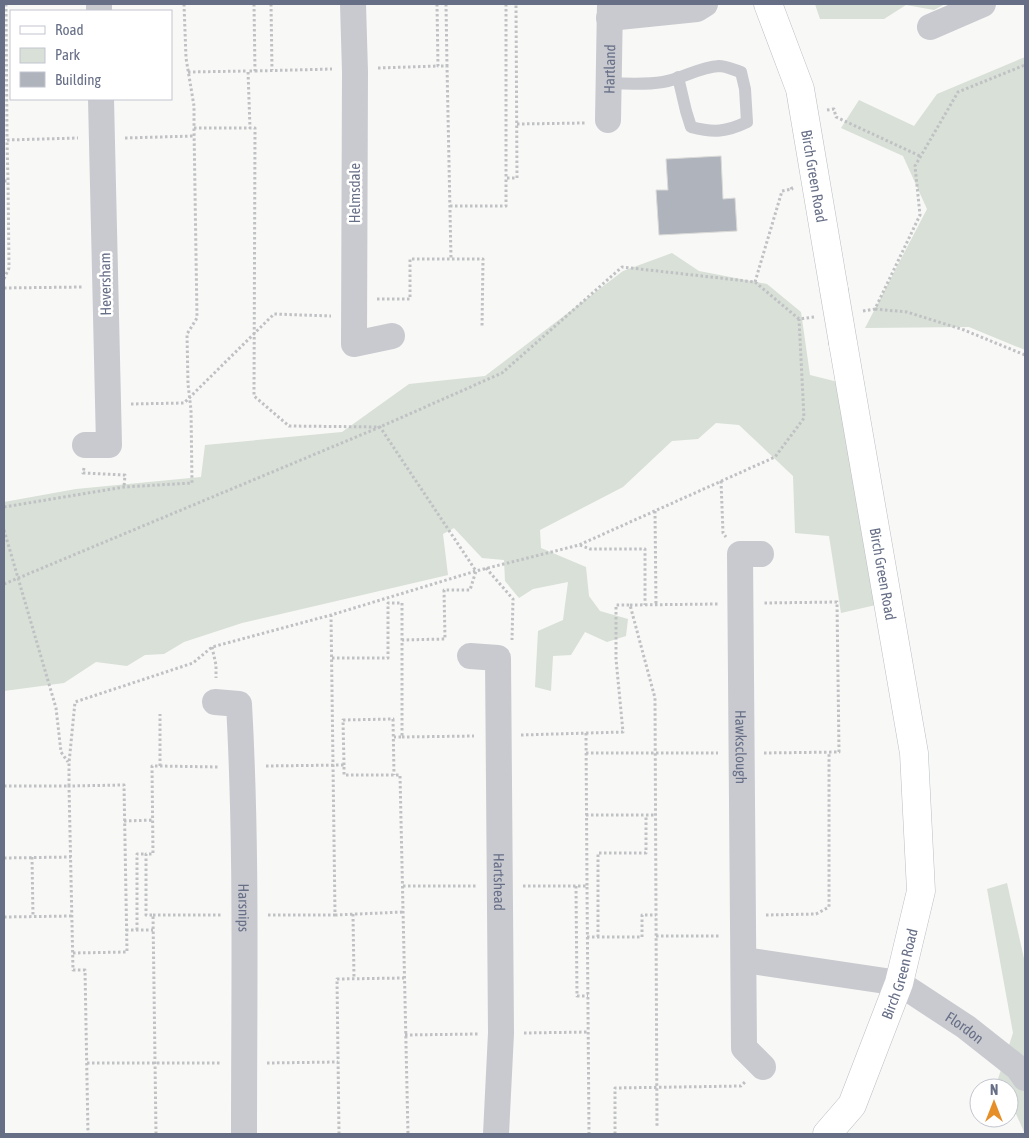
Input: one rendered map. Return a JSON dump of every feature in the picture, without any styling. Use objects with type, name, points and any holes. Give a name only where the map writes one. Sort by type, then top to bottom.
[{"type":"street","name":"Helmsdale","points":[[353,4],[355,72],[354,344],[392,336]]},
{"type":"street","name":"Hartland","points":[[608,120],[609,11],[698,8],[705,4]]},
{"type":"street","name":"Birch Green Road","points":[[768,4],[800,90],[914,754],[921,891],[898,983],[852,1105],[827,1134]]},
{"type":"street","points":[[930,27],[983,4]]},
{"type":"street","name":"Heversham","points":[[84,445],[109,445],[101,100]]},
{"type":"street","name":"Hawksclough","points":[[750,554],[744,915],[744,1048],[763,1067]]},
{"type":"street","points":[[470,656],[498,658]]},
{"type":"street","name":"Hartshead","points":[[496,1134],[501,1034],[498,658]]},
{"type":"street","name":"Harsnips","points":[[215,702],[239,704],[242,766],[244,915],[244,1134]]},
{"type":"street","points":[[744,960],[898,983]]},
{"type":"street","name":"Flordon","points":[[898,983],[966,1027],[1018,1068],[1025,1078]]},
{"type":"lane","points":[[609,83],[640,85],[665,81],[694,71],[720,66],[741,72],[746,89],[747,122],[732,129],[710,132],[691,127],[678,77]]},
{"type":"path","points":[[6,4],[8,140]]},
{"type":"path","points":[[4,507],[124,486],[192,483],[187,334],[197,318],[194,106],[186,58],[184,4]]},
{"type":"path","points":[[188,72],[255,71],[254,4]]},
{"type":"path","points":[[271,4],[272,70]]},
{"type":"path","points":[[437,4],[438,66],[447,66]]},
{"type":"path","points":[[446,4],[451,259]]},
{"type":"path","points":[[450,206],[506,206],[506,4]]},
{"type":"path","points":[[506,178],[518,178],[516,4]]},
{"type":"path","points":[[875,309],[920,215],[915,166],[958,92],[1025,65]]},
{"type":"path","points":[[248,71],[250,128]]},
{"type":"path","points":[[804,115],[834,109],[836,117],[920,156]]},
{"type":"path","points":[[517,124],[582,123]]},
{"type":"path","points":[[194,128],[255,128],[254,396],[289,426],[380,427]]},
{"type":"path","points":[[4,279],[9,268],[8,181]]},
{"type":"path","points":[[755,282],[782,191],[792,189],[790,182]]},
{"type":"path","points":[[108,405],[184,403],[274,314],[354,308],[410,300],[410,259],[483,259],[482,328]]},
{"type":"path","points":[[4,584],[502,374],[622,267],[755,282],[799,319],[818,317]]},
{"type":"path","points":[[4,288],[105,287]]},
{"type":"path","points":[[856,312],[875,309],[907,312],[964,330],[1025,355]]},
{"type":"path","points":[[88,1134],[85,970],[73,970],[69,763],[75,702],[193,663],[212,647],[331,615],[486,568],[579,544],[775,457],[804,418],[799,319]]},
{"type":"path","points":[[380,427],[476,571]]},
{"type":"path","points":[[721,481],[723,533],[750,554]]},
{"type":"path","points":[[655,511],[656,605]]},
{"type":"path","points":[[4,530],[56,708],[61,752],[69,763]]},
{"type":"path","points":[[579,544],[590,549],[645,549],[645,605]]},
{"type":"path","points":[[486,568],[512,599],[512,641],[498,658]]},
{"type":"path","points":[[402,640],[445,639],[444,590],[470,590],[476,571]]},
{"type":"path","points":[[332,658],[388,658],[388,603],[386,598]]},
{"type":"path","points":[[388,603],[402,603],[402,737]]},
{"type":"path","points":[[394,737],[624,732],[616,659],[616,605],[630,605],[655,698],[657,1128]]},
{"type":"path","points":[[331,615],[335,915]]},
{"type":"path","points":[[212,647],[216,665],[215,702]]},
{"type":"path","points":[[160,714],[160,766]]},
{"type":"path","points":[[394,775],[393,719],[343,720],[344,775],[394,775],[400,775],[408,1134]]},
{"type":"path","points":[[586,733],[589,1134]]},
{"type":"path","points":[[744,915],[816,914],[829,907],[829,753]]},
{"type":"path","points":[[137,930],[137,854],[153,854],[152,766],[344,765]]},
{"type":"path","points":[[4,786],[124,785],[127,952],[73,953]]},
{"type":"path","points":[[586,815],[655,815]]},
{"type":"path","points":[[598,937],[598,853],[646,853],[646,815]]},
{"type":"path","points":[[124,820],[152,820]]},
{"type":"path","points":[[146,854],[146,915],[335,915],[403,912]]},
{"type":"path","points":[[32,857],[33,916]]},
{"type":"path","points":[[4,858],[71,857]]},
{"type":"path","points":[[403,886],[586,886]]},
{"type":"path","points":[[576,886],[577,996],[588,996]]},
{"type":"path","points":[[353,914],[354,979]]},
{"type":"path","points":[[152,915],[156,1134]]},
{"type":"path","points":[[587,937],[642,937],[642,915],[656,915]]},
{"type":"path","points":[[4,917],[72,916]]},
{"type":"path","points":[[126,930],[153,930]]},
{"type":"path","points":[[656,936],[722,936]]},
{"type":"path","points":[[339,1134],[337,979],[404,978]]},
{"type":"path","points":[[406,1035],[588,1032]]},
{"type":"path","points":[[86,1063],[338,1062]]},
{"type":"path","points":[[615,1134],[614,1088],[741,1086],[763,1067]]},
{"type":"green space","points":[[815,4],[945,4],[934,10],[906,5],[884,19],[820,19]]},
{"type":"green space","points":[[1025,57],[1025,350],[969,327],[865,328],[927,209],[903,156],[841,128],[859,100],[914,126],[937,94]]},
{"type":"green space","points":[[672,253],[699,271],[767,284],[801,312],[810,375],[842,383],[880,604],[841,613],[829,536],[795,533],[793,476],[739,425],[716,423],[698,439],[672,441],[623,487],[540,530],[541,548],[586,567],[589,596],[600,611],[628,619],[626,636],[607,642],[585,632],[571,655],[553,656],[551,691],[535,687],[538,631],[563,620],[568,582],[533,589],[519,598],[505,581],[504,560],[482,558],[454,528],[443,534],[448,575],[242,623],[184,642],[164,654],[145,655],[127,666],[96,662],[64,683],[4,691],[4,502],[76,489],[201,477],[205,445],[342,432],[409,384],[485,376],[623,271]]},
{"type":"green space","points":[[1007,883],[1025,963],[1025,1134],[1019,1121],[1019,1078],[998,1078],[1013,1033],[987,889]]},
{"type":"building","points":[[721,156],[723,199],[735,198],[737,231],[659,235],[656,190],[668,190],[666,159]]}]
